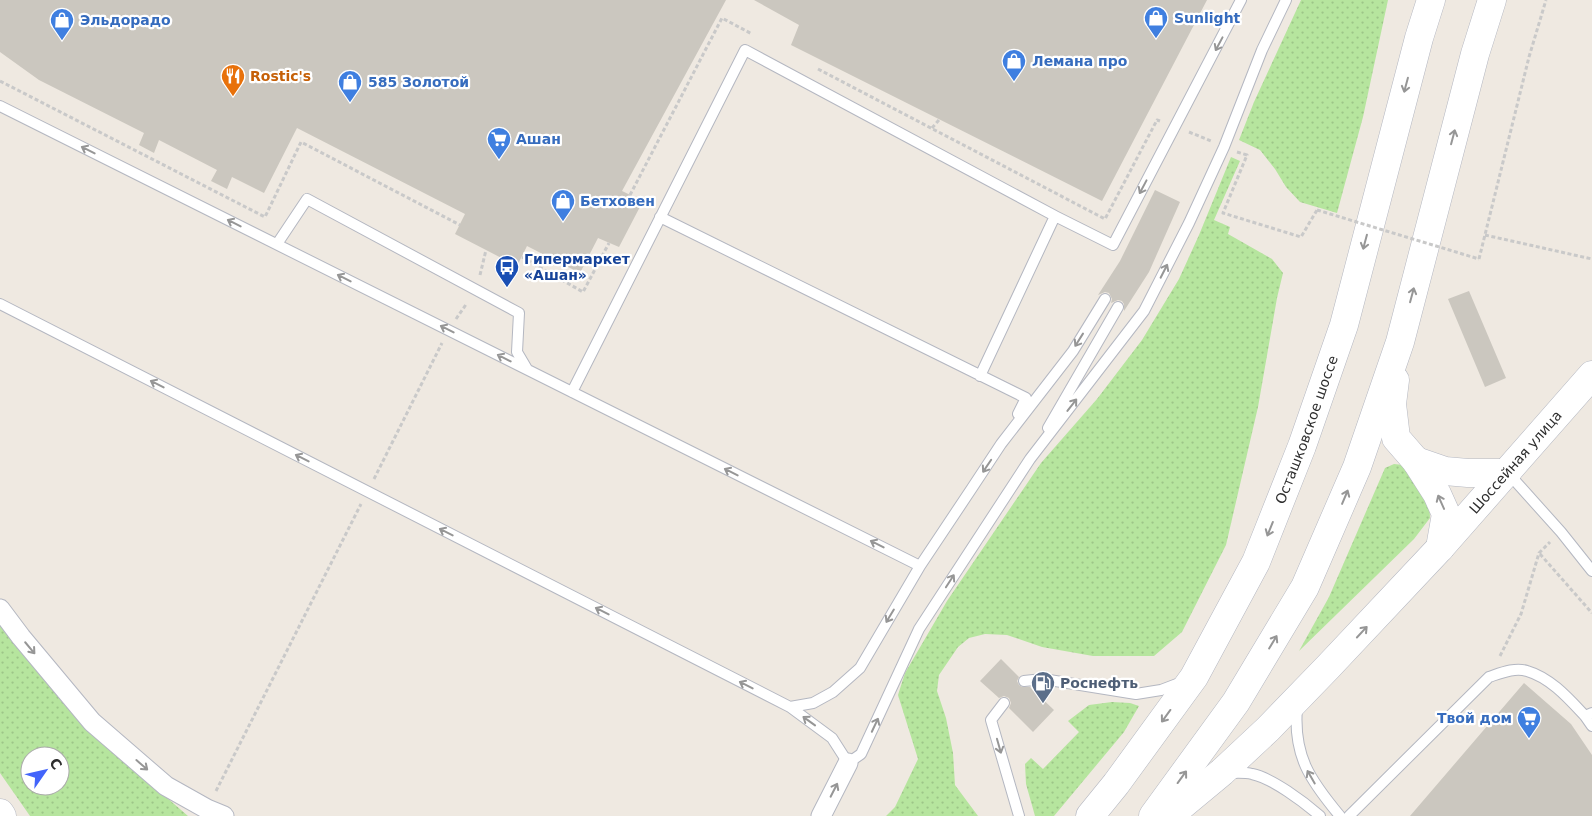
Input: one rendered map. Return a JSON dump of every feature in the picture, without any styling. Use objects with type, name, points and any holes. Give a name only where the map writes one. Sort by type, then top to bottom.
[{"type":"main road","name":"Осташковское шоссе","points":[[1090,816],[1116,784],[1194,677],[1256,562],[1302,446],[1344,325],[1429,0]]},
{"type":"main road","points":[[1153,816],[1236,702],[1305,588],[1357,467],[1400,342],[1475,54],[1492,0]]},
{"type":"main road","points":[[1400,342],[1392,404],[1396,438],[1416,461],[1437,494],[1446,514],[1440,548]]},
{"type":"main road","name":"Шоссейная улица","points":[[1169,816],[1222,772],[1298,698],[1440,548],[1592,375]]},
{"type":"main road","points":[[1416,461],[1453,472],[1507,472]]},
{"type":"street","points":[[0,609],[21,638],[92,722],[166,786],[206,809],[224,816]]},
{"type":"street","points":[[820,816],[848,763]]},
{"type":"lane","points":[[572,392],[745,50],[1055,216],[1113,245],[1241,0]]},
{"type":"lane","points":[[1030,459],[1144,311],[1189,223],[1224,147],[1262,50],[1286,0]]},
{"type":"lane","points":[[0,106],[920,566]]},
{"type":"lane","points":[[277,244],[307,199],[519,313],[517,352],[527,370]]},
{"type":"lane","points":[[980,376],[1055,216]]},
{"type":"lane","points":[[660,217],[1026,398],[1001,444]]},
{"type":"lane","points":[[790,707],[813,704],[833,692],[860,668],[920,566],[1001,444],[1073,351],[1105,299]]},
{"type":"lane","points":[[0,304],[790,707],[832,738],[848,763],[861,754],[919,629],[1030,459],[1118,307]]},
{"type":"lane","points":[[1507,472],[1561,532],[1592,571]]},
{"type":"lane","points":[[1348,816],[1490,677],[1507,671],[1526,670],[1549,682],[1589,715],[1592,726]]},
{"type":"lane","points":[[1024,681],[1043,679],[1136,694],[1161,690],[1194,677]]},
{"type":"lane","points":[[1298,698],[1297,742],[1304,765],[1320,792],[1340,816]]},
{"type":"lane","points":[[1004,703],[991,720],[1019,816]]},
{"type":"lane","points":[[1222,772],[1252,774],[1283,788],[1310,806],[1320,816]]},
{"type":"path","points":[[810,64],[1106,219],[1157,120],[1247,155],[1224,213],[1300,237],[1317,210],[1479,259],[1528,57],[1546,0]]},
{"type":"path","points":[[630,195],[722,18],[757,37]]},
{"type":"path","points":[[0,81],[265,217],[301,142],[460,225]]},
{"type":"path","points":[[932,128],[939,120]]},
{"type":"path","points":[[1485,235],[1592,259]]},
{"type":"path","points":[[522,256],[583,292],[610,243]]},
{"type":"path","points":[[206,809],[449,330],[476,290],[486,250]]},
{"type":"path","points":[[1490,677],[1522,614],[1540,553],[1592,613]]},
{"type":"green space","points":[[1301,0],[1388,0],[1363,117],[1337,213],[1300,202],[1286,187],[1260,150],[1239,140],[1254,102]]},
{"type":"green space","points":[[1231,157],[1240,161],[1214,220],[1230,227],[1228,234],[1272,259],[1283,273],[1258,407],[1226,545],[1182,632],[1154,656],[1093,656],[1042,647],[1007,635],[985,634],[969,638],[958,647],[939,675],[937,691],[946,718],[953,753],[955,785],[978,816],[886,816],[895,807],[918,759],[898,695],[905,673],[947,601],[1041,463],[1097,399],[1142,340],[1179,279]]},
{"type":"green space","points":[[1394,464],[1403,465],[1429,497],[1430,518],[1414,539],[1299,651],[1329,597],[1385,468]]},
{"type":"green space","points":[[0,624],[158,790],[188,816],[30,816],[0,773]]},
{"type":"green space","points":[[1112,702],[1130,703],[1139,706],[1124,732],[1054,816],[1035,816],[1026,784],[1025,764],[1031,758],[1043,769],[1079,732],[1068,721],[1089,705]]},
{"type":"building","name":"Ашан","points":[[0,0],[726,0],[622,191],[643,201],[619,247],[598,238],[580,273],[527,246],[517,266],[455,234],[465,214],[297,128],[264,193],[232,177],[227,189],[211,181],[217,170],[159,140],[154,153],[139,145],[144,133],[39,80],[0,52]]},
{"type":"building","name":"Лемана про","points":[[754,0],[1207,0],[1102,201],[791,45],[799,25]]},
{"type":"building","points":[[1155,190],[1180,202],[1149,272],[1124,311],[1122,301],[1118,300],[1111,303],[1112,299],[1109,293],[1105,292],[1098,295],[1120,261]]},
{"type":"building","points":[[1469,291],[1506,378],[1485,387],[1448,299]]},
{"type":"building","points":[[1001,659],[1019,677],[1017,681],[1019,685],[1030,687],[1054,710],[1033,732],[1009,708],[1011,703],[1009,698],[1004,696],[999,698],[980,681]]},
{"type":"building","name":"Твой дом","points":[[1524,683],[1571,724],[1592,755],[1592,816],[1410,816]]},
{"type":"place","name":"Sunlight","points":[[1156,39]]},
{"type":"place","name":"Эльдорадо","points":[[62,41]]},
{"type":"place","name":"Лемана про","points":[[1014,82]]},
{"type":"place","name":"Rostic's","points":[[233,97]]},
{"type":"place","name":"585 Золотой","points":[[350,103]]},
{"type":"place","name":"Ашан","points":[[499,160]]},
{"type":"place","name":"Бетховен","points":[[563,222]]},
{"type":"place","name":"Гипермаркет «Ашан»","points":[[507,288]]},
{"type":"place","name":"Роснефть","points":[[1043,704]]},
{"type":"place","name":"Твой дом","points":[[1529,739]]}]
